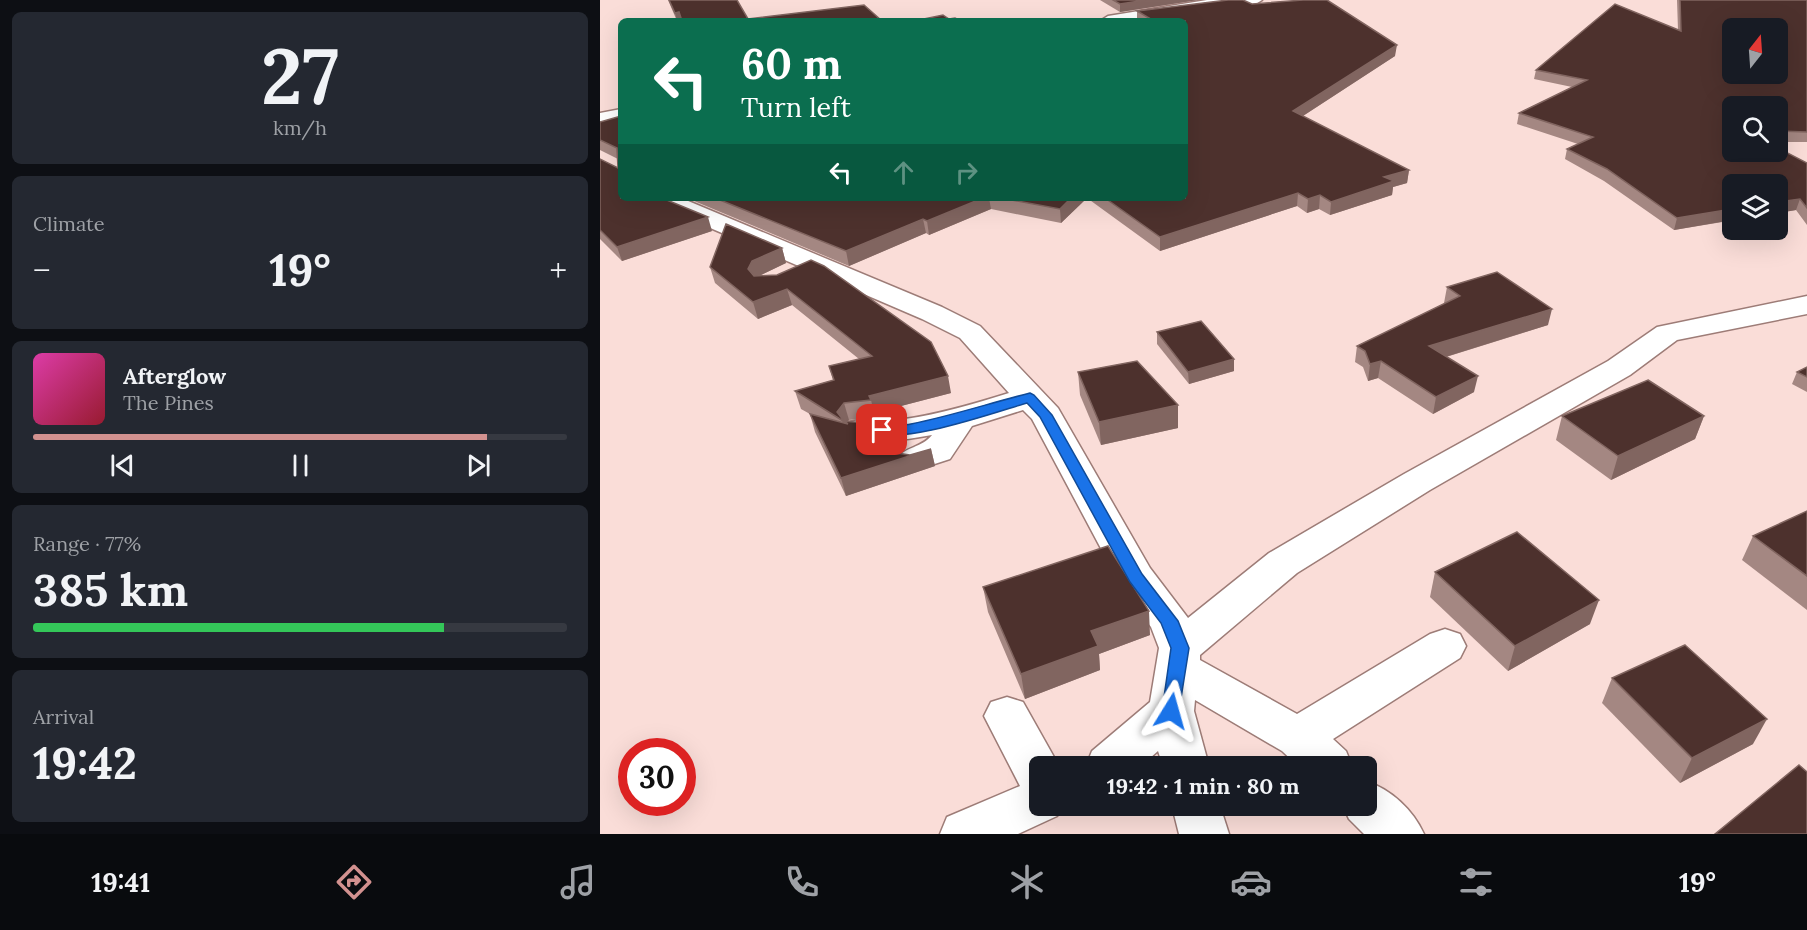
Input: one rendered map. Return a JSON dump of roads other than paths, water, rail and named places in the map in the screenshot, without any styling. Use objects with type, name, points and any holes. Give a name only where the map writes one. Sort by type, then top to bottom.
[{"type":"street","points":[[1125,18],[1186,7],[1254,0]]},
{"type":"street","points":[[600,119],[618,116]]},
{"type":"street","points":[[666,201],[801,269],[932,313],[970,332],[1046,415],[1136,578],[1169,621],[1185,756]]},
{"type":"street","points":[[1116,756],[1176,676],[1283,563],[1417,482],[1600,379],[1667,333],[1807,304]]},
{"type":"street","points":[[861,429],[902,430],[960,419],[1030,398]]},
{"type":"street","points":[[914,460],[938,451],[960,419]]},
{"type":"street","points":[[1176,676],[1313,752],[1445,646]]},
{"type":"street","points":[[1007,716],[1029,757]]},
{"type":"street","points":[[965,834],[1029,805]]},
{"type":"street","points":[[1377,813],[1399,834]]},
{"type":"street","points":[[1199,816],[1204,834]]}]
